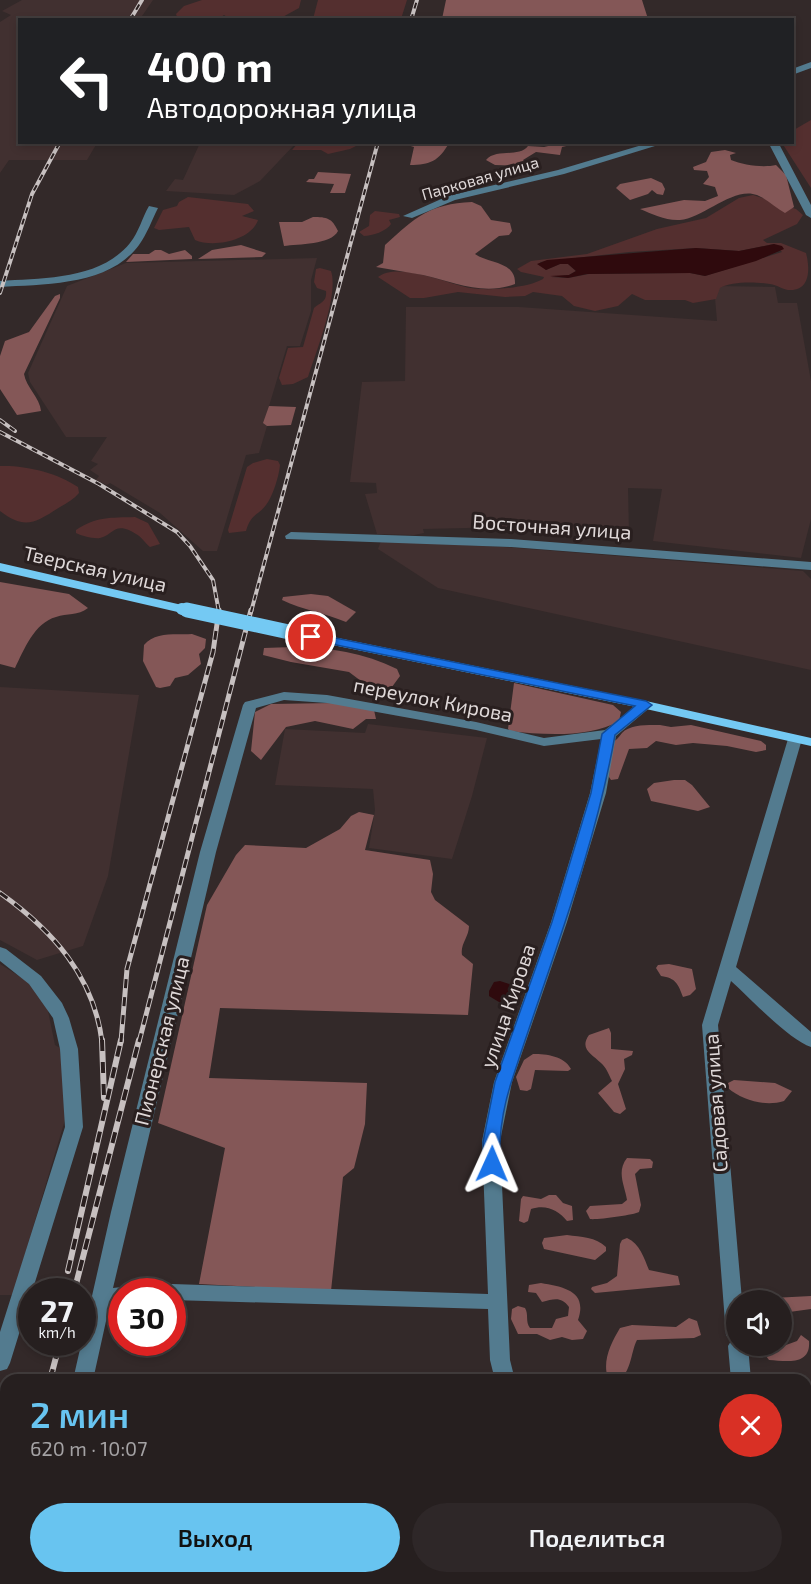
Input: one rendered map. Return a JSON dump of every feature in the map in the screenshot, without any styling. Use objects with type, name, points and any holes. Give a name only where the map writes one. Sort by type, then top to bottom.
[{"type":"main road","name":"Тверская улица","points":[[0,567],[182,609],[646,705],[803,740]]},
{"type":"street","points":[[794,71],[811,65]]},
{"type":"street","name":"Парковая улица","points":[[408,216],[452,198],[561,172],[657,144]]},
{"type":"street","points":[[774,144],[798,186],[811,215]]},
{"type":"street","points":[[0,284],[74,277],[110,264],[133,247],[153,208]]},
{"type":"street","name":"Восточная улица","points":[[291,536],[512,543],[811,566]]},
{"type":"street","name":"переулок Кирова","points":[[250,705],[284,696],[327,699],[476,726],[544,742],[609,734]]},
{"type":"street","name":"Пионерская улица","points":[[84,1374],[208,852],[250,705]]},
{"type":"street","points":[[609,734],[646,705]]},
{"type":"street","name":"улица Кирова","points":[[504,1374],[500,1360],[491,1142],[503,1082],[559,922],[598,793],[609,734]]},
{"type":"street","name":"Садовая улица","points":[[732,1290],[710,1025],[773,807],[803,740]]},
{"type":"street","points":[[0,953],[35,980],[56,1007],[61,1018],[69,1049],[74,1127],[0,1363]]},
{"type":"street","points":[[728,969],[784,1020],[811,1041]]},
{"type":"street","points":[[186,1292],[498,1302]]},
{"type":"street","points":[[101,1296],[108,1296]]},
{"type":"street","points":[[739,1356],[740,1374]]},
{"type":"shaded area","points":[[22,0],[153,0],[141,18],[18,18],[18,144],[96,144],[87,160],[9,160],[0,173],[0,22],[11,15],[2,11]]},
{"type":"shaded area","points":[[202,0],[301,0],[299,8],[281,18],[228,18],[224,15],[220,18],[174,18],[177,17],[176,14],[184,6]]},
{"type":"shaded area","points":[[318,0],[407,0],[401,18],[313,18]]},
{"type":"shaded area","points":[[446,0],[642,0],[648,18],[442,18]]},
{"type":"shaded area","points":[[811,120],[811,188],[783,144],[794,144],[794,130]]},
{"type":"shaded area","points":[[199,144],[295,144],[260,181],[234,195],[166,191],[175,179],[183,180]]},
{"type":"shaded area","points":[[297,144],[360,144],[328,154],[321,150],[292,150]]},
{"type":"shaded area","points":[[404,144],[448,144],[442,154],[433,161],[410,165],[414,147]]},
{"type":"shaded area","points":[[575,144],[562,147],[560,155],[536,152],[523,160],[526,165],[524,166],[495,165],[486,160],[496,154],[519,152],[528,146]]},
{"type":"shaded area","points":[[725,150],[736,153],[730,155],[731,160],[736,162],[759,166],[776,165],[786,175],[794,207],[785,213],[761,197],[748,193],[729,198],[698,214],[680,220],[664,218],[640,209],[684,200],[705,201],[718,196],[715,187],[703,184],[709,177],[707,171],[694,170],[693,167],[706,162],[711,152]]},
{"type":"shaded area","points":[[318,172],[351,174],[345,193],[330,193],[334,184],[306,182],[314,179]]},
{"type":"shaded area","points":[[651,178],[662,183],[665,189],[663,195],[652,190],[648,194],[630,200],[616,188],[620,184]]},
{"type":"shaded area","points":[[753,195],[796,209],[803,215],[797,224],[763,240],[767,243],[781,243],[806,253],[808,272],[805,283],[801,287],[788,290],[770,284],[737,283],[720,288],[716,299],[693,303],[685,300],[645,300],[632,294],[618,306],[595,311],[574,306],[562,296],[533,292],[525,296],[505,297],[458,292],[410,298],[378,277],[398,271],[479,289],[528,285],[544,277],[517,269],[531,261],[587,254],[657,229],[706,218],[739,198]],"holes":[[[774,244],[782,252],[705,276],[690,273],[589,274],[568,278],[551,277],[569,275],[576,271],[568,264],[560,264],[546,270],[540,262],[629,252],[696,248],[739,251]]]},
{"type":"shaded area","points":[[188,197],[248,204],[254,211],[242,216],[258,220],[248,233],[240,238],[221,243],[195,240],[189,227],[159,230],[154,228],[163,210],[177,206],[179,202]]},
{"type":"shaded area","points":[[472,202],[481,206],[491,220],[510,223],[512,231],[509,235],[499,236],[475,254],[506,267],[511,271],[515,284],[491,289],[480,288],[376,267],[383,263],[385,245],[415,220],[434,209]]},
{"type":"shaded area","points":[[375,211],[399,214],[400,217],[389,220],[391,224],[383,231],[364,236],[359,232],[369,226],[370,215]]},
{"type":"shaded area","points":[[313,217],[328,219],[334,223],[338,231],[334,236],[322,241],[284,246],[279,222],[302,222]]},
{"type":"shaded area","points":[[774,244],[784,249],[756,261],[705,276],[690,273],[587,274],[568,278],[550,276],[569,275],[576,271],[568,264],[560,264],[546,270],[537,264],[547,260],[696,248],[739,251]]},
{"type":"shaded area","points":[[241,245],[266,253],[262,257],[198,259],[212,250]]},
{"type":"shaded area","points":[[155,250],[169,254],[185,250],[192,256],[192,259],[126,262],[133,254],[149,254]]},
{"type":"shaded area","points":[[317,258],[311,280],[311,311],[300,346],[287,346],[264,423],[267,426],[259,453],[246,455],[217,551],[203,551],[160,513],[110,483],[107,485],[96,480],[99,476],[90,470],[98,464],[91,461],[107,437],[66,437],[30,382],[28,373],[67,286],[126,263]]},
{"type":"shaded area","points":[[316,269],[331,271],[333,281],[321,339],[308,377],[293,384],[282,385],[279,378],[288,348],[303,347],[314,308],[326,297],[326,291],[317,288],[314,282]]},
{"type":"shaded area","points":[[714,286],[775,287],[778,303],[797,303],[811,381],[811,519],[801,558],[653,541],[662,489],[628,488],[629,533],[513,527],[423,529],[424,533],[414,535],[377,534],[365,494],[377,493],[376,483],[350,482],[362,382],[405,381],[406,307],[519,307],[717,321]]},
{"type":"shaded area","points":[[60,294],[24,374],[41,411],[17,415],[0,389],[0,356],[5,341],[29,332],[55,296]]},
{"type":"shaded area","points":[[269,406],[296,407],[291,425],[267,426],[263,423]]},
{"type":"shaded area","points":[[267,459],[278,461],[280,465],[269,501],[250,521],[246,531],[229,533],[247,467]]},
{"type":"shaded area","points":[[0,466],[51,474],[78,487],[79,493],[44,517],[30,522],[16,521],[0,511]]},
{"type":"shaded area","points":[[135,517],[148,523],[160,544],[150,547],[138,535],[123,528],[100,538],[76,533],[76,530],[84,525],[97,520]]},
{"type":"shaded area","points":[[381,541],[504,547],[803,571],[811,579],[811,670],[438,588],[378,549]]},
{"type":"shaded area","points":[[0,582],[69,594],[88,608],[48,620],[31,638],[15,668],[0,664]]},
{"type":"shaded area","points":[[311,594],[328,596],[356,612],[346,622],[282,600],[283,597]]},
{"type":"shaded area","points":[[192,634],[206,639],[205,648],[199,654],[201,664],[188,675],[175,678],[170,686],[156,687],[143,661],[144,645],[160,636]]},
{"type":"shaded area","points":[[264,648],[320,648],[359,655],[397,669],[400,676],[389,691],[369,687],[349,672],[263,655]]},
{"type":"shaded area","points":[[514,683],[613,705],[621,712],[619,721],[581,733],[537,734],[510,731],[508,729]]},
{"type":"shaded area","points":[[0,687],[139,695],[108,876],[83,946],[37,960],[0,940]]},
{"type":"shaded area","points":[[334,703],[374,710],[376,719],[366,719],[353,729],[315,721],[286,727],[261,760],[251,751],[255,712],[271,704]]},
{"type":"shaded area","points":[[368,724],[487,738],[452,859],[369,848],[375,810],[373,789],[275,785],[285,729],[365,733]]},
{"type":"shaded area","points":[[660,725],[671,727],[691,725],[761,741],[766,745],[766,750],[756,752],[727,746],[693,743],[676,745],[656,741],[647,748],[629,749],[618,779],[611,780],[609,777],[611,743],[630,728]]},
{"type":"shaded area","points":[[685,780],[692,785],[710,807],[698,811],[651,801],[647,789],[654,783]]},
{"type":"shaded area","points":[[359,812],[374,815],[365,850],[430,860],[433,874],[431,892],[435,900],[469,926],[462,951],[462,955],[473,964],[468,1015],[220,1008],[209,1078],[367,1083],[365,1124],[354,1168],[343,1177],[331,1291],[199,1284],[225,1148],[158,1123],[207,905],[236,855],[245,845],[306,848],[340,829],[351,816]]},
{"type":"shaded area","points":[[0,964],[33,985],[47,1006],[55,1045],[60,1048],[67,1113],[13,1295],[0,1295]]},
{"type":"shaded area","points":[[669,964],[692,969],[696,989],[690,995],[683,997],[676,982],[661,976],[656,968],[658,965]]},
{"type":"shaded area","points":[[500,981],[516,989],[511,1001],[499,1002],[489,996],[494,982]]},
{"type":"shaded area","points":[[609,1028],[611,1049],[633,1051],[632,1055],[624,1059],[625,1069],[618,1084],[626,1109],[620,1114],[614,1112],[598,1093],[612,1081],[585,1044],[589,1035]]},
{"type":"shaded area","points":[[533,1054],[549,1055],[560,1059],[571,1069],[568,1071],[535,1070],[531,1089],[520,1090],[516,1077],[524,1060]]},
{"type":"shaded area","points":[[734,1080],[775,1083],[792,1091],[784,1101],[762,1103],[740,1096],[728,1088],[728,1083]]},
{"type":"shaded area","points":[[627,1158],[650,1159],[653,1162],[652,1168],[640,1169],[635,1174],[641,1205],[639,1212],[590,1219],[586,1211],[590,1206],[622,1204],[627,1200],[622,1168]]},
{"type":"shaded area","points":[[549,1195],[556,1195],[563,1203],[572,1206],[573,1220],[567,1221],[556,1211],[542,1207],[531,1209],[528,1221],[524,1223],[519,1221],[523,1196],[541,1199]]},
{"type":"shaded area","points":[[567,1235],[598,1241],[606,1247],[606,1251],[595,1260],[544,1249],[542,1243],[544,1238]]},
{"type":"shaded area","points":[[627,1238],[638,1248],[649,1270],[678,1276],[680,1285],[595,1293],[592,1287],[607,1283],[617,1276],[620,1244]]},
{"type":"shaded area","points":[[541,1283],[558,1286],[572,1292],[577,1297],[580,1303],[578,1320],[587,1331],[583,1339],[572,1340],[562,1337],[550,1340],[537,1334],[518,1334],[511,1319],[512,1309],[518,1306],[525,1308],[530,1328],[552,1328],[556,1319],[568,1316],[569,1307],[563,1301],[554,1299],[542,1302],[536,1293],[528,1292],[529,1285]]},
{"type":"shaded area","points":[[811,1296],[811,1309],[792,1312],[792,1297]]},
{"type":"shaded area","points":[[689,1318],[697,1321],[701,1335],[694,1338],[637,1340],[629,1367],[624,1374],[607,1374],[607,1359],[620,1328],[632,1325],[676,1327]]},
{"type":"shaded area","points":[[801,1335],[809,1341],[809,1349],[802,1358],[783,1361],[769,1360],[766,1356],[792,1356],[792,1343],[797,1341]]},
{"type":"railway","points":[[131,18],[142,0]]},
{"type":"railway","points":[[412,18],[417,0]]},
{"type":"railway","points":[[0,293],[32,194],[59,144]]},
{"type":"railway","points":[[251,612],[377,144]]},
{"type":"railway","points":[[0,420],[15,431]]},
{"type":"railway","points":[[0,432],[99,484],[177,532],[190,546],[213,580],[219,611]]},
{"type":"railway","points":[[139,1042],[251,610]]},
{"type":"railway","points":[[121,1042],[127,969],[213,652],[219,611]]},
{"type":"railway","points":[[0,893],[37,923],[68,957],[90,996],[102,1042]]},
{"type":"railway","points":[[102,1040],[104,1098]]},
{"type":"railway","points":[[68,1271],[121,1040]]},
{"type":"railway","points":[[78,1278],[139,1040]]},
{"type":"railway","points":[[52,1374],[56,1356]]},
{"type":"route","points":[[311,637],[646,705],[609,734],[598,793],[559,922],[503,1082],[491,1142],[492,1164]]}]
